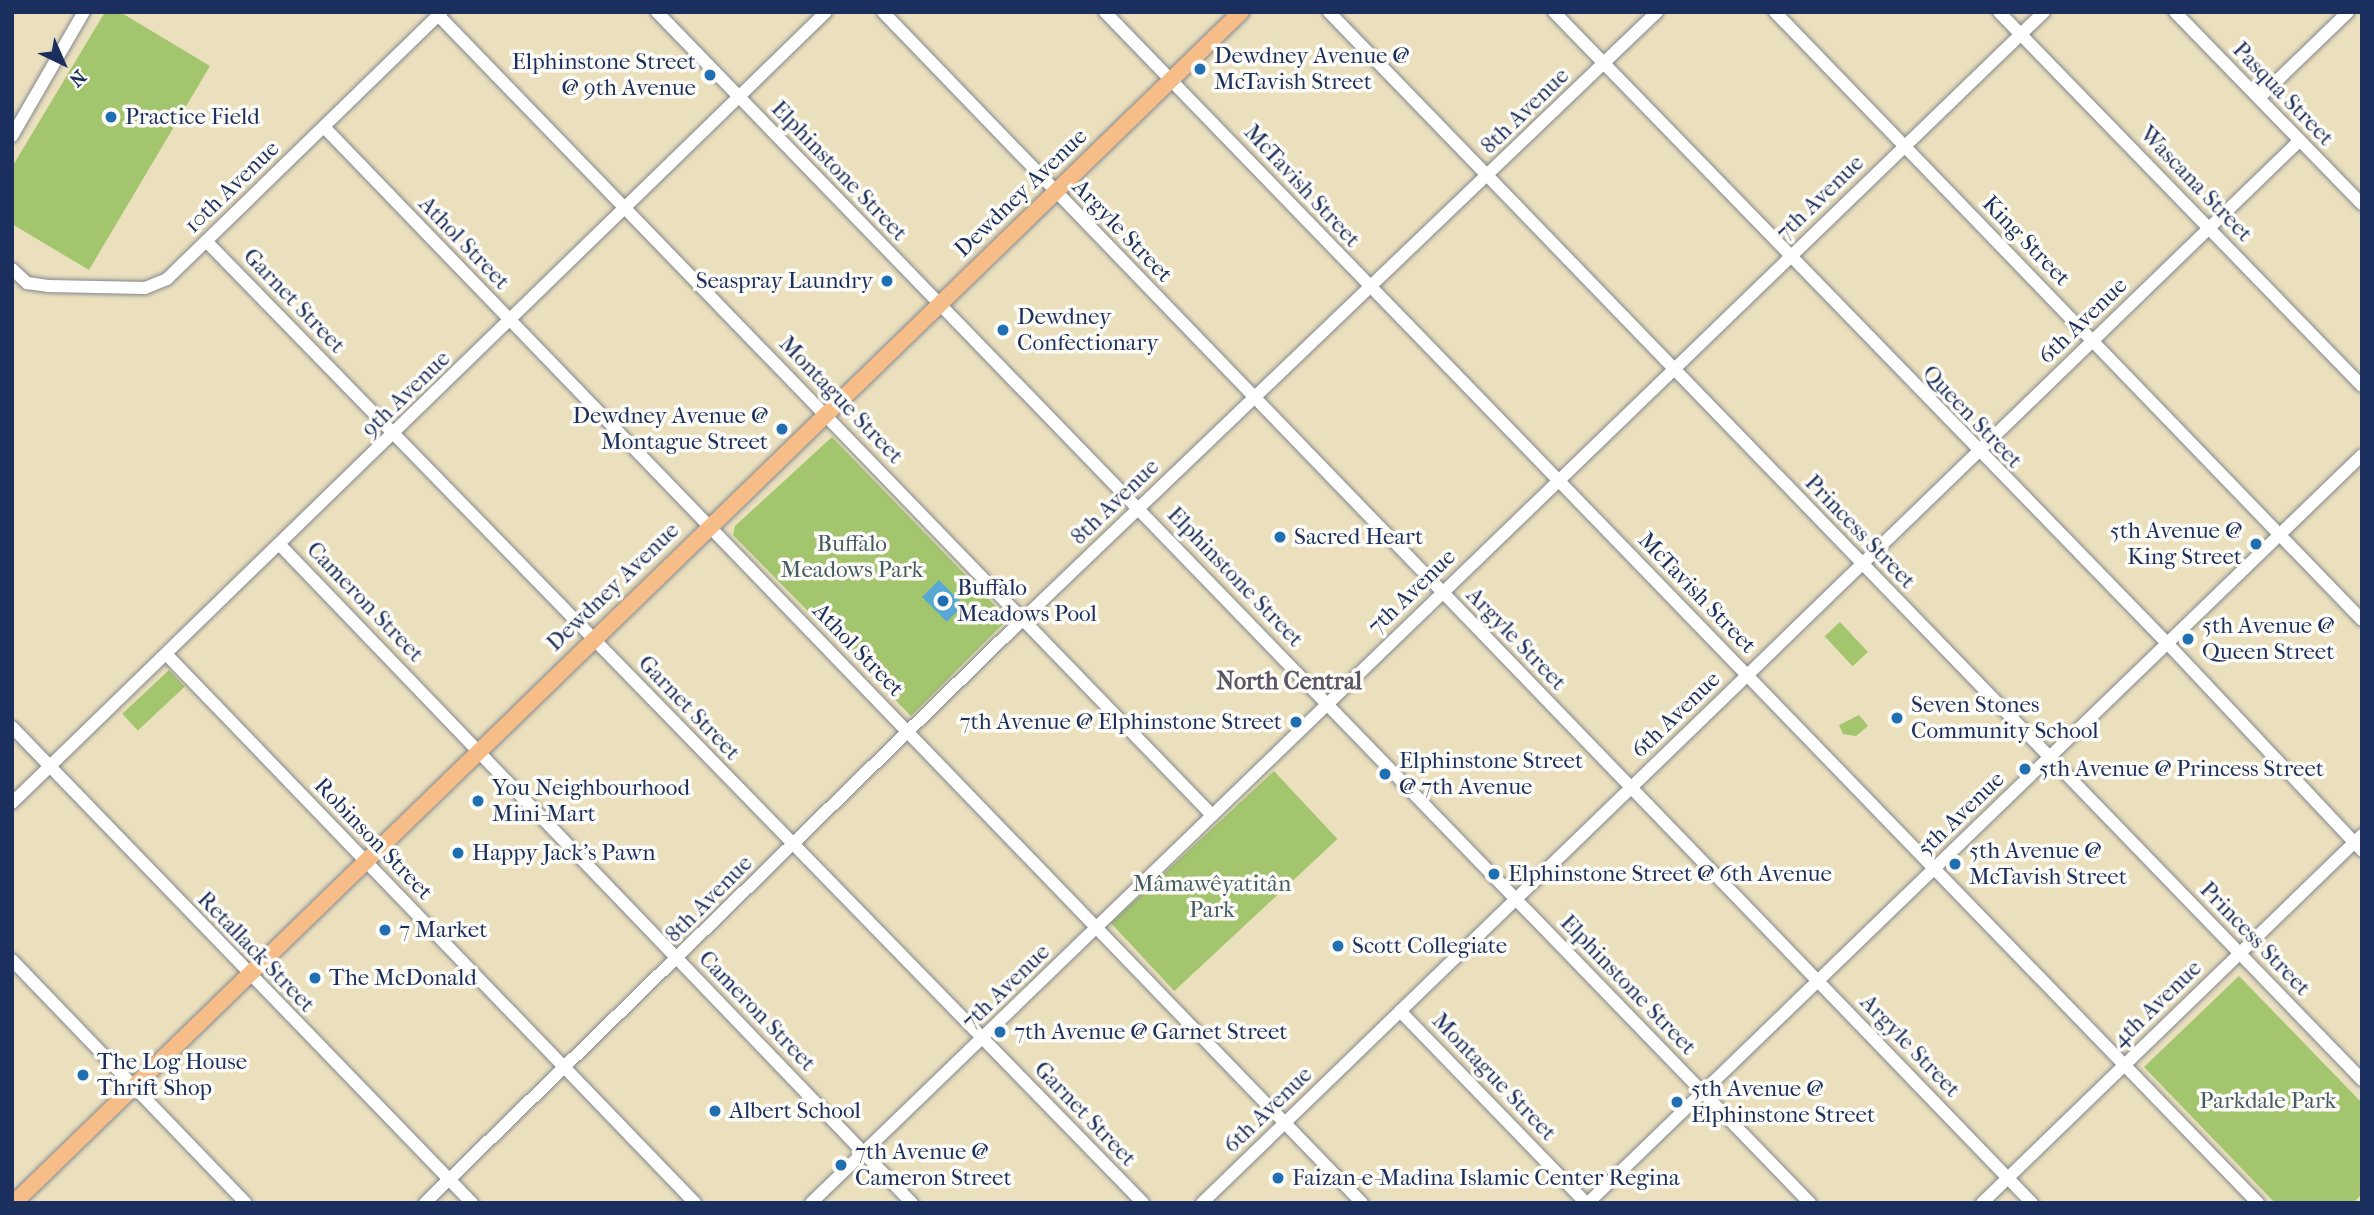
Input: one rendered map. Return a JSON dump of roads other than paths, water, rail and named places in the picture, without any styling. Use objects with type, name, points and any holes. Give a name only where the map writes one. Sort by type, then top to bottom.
[{"type":"main road","name":"Dewdney Avenue","points":[[17,1198],[824,413],[1241,12]]},
{"type":"street","points":[[12,136],[84,12]]},
{"type":"street","name":"Elphinstone Street","points":[[657,12],[1328,702],[1810,1203]]},
{"type":"street","name":"9th Avenue","points":[[12,803],[281,546],[827,12]]},
{"type":"street","name":"Argyle Street","points":[[883,12],[2032,1203]]},
{"type":"street","name":"McTavish Street","points":[[1105,12],[1370,289],[1558,479],[2259,1203]]},
{"type":"street","name":"Princess Street","points":[[1329,12],[2047,758],[2240,952],[2362,1080]]},
{"type":"street","name":"Queen Street","points":[[1554,12],[1977,453],[2167,643],[2359,843]]},
{"type":"street","name":"8th Avenue","points":[[425,1203],[678,959],[1022,620],[1657,12]]},
{"type":"street","name":"King Street","points":[[1775,12],[2362,620]]},
{"type":"street","name":"Wascana Street","points":[[1999,12],[2362,386]]},
{"type":"street","name":"7th Avenue","points":[[811,1203],[2019,33],[2044,12]]},
{"type":"street","name":"Pasqua Street","points":[[2175,12],[2362,204]]},
{"type":"street","points":[[2259,98],[2348,12]]},
{"type":"street","name":"10th Avenue","points":[[12,269],[27,283],[48,286],[145,288],[167,279],[441,14]]},
{"type":"street","name":"Montague Street","points":[[441,14],[625,210],[1212,815]]},
{"type":"street","name":"Athol Street","points":[[324,127],[1363,1203]]},
{"type":"street","name":"6th Avenue","points":[[1202,1203],[2299,141]]},
{"type":"street","name":"Garnet Street","points":[[206,241],[1143,1203]]},
{"type":"street","name":"5th Avenue","points":[[1587,1203],[2362,455]]},
{"type":"street","name":"Cameron Street","points":[[281,546],[912,1203]]},
{"type":"street","name":"Robinson Street","points":[[167,655],[695,1203]]},
{"type":"street","name":"Retallack Street","points":[[12,727],[472,1203]]},
{"type":"street","name":"4th Avenue","points":[[1982,1203],[2240,952],[2359,843]]},
{"type":"street","points":[[12,960],[246,1203]]},
{"type":"street","name":"Montague Street","points":[[1400,1011],[1587,1203]]},
{"type":"water","name":"Buffalo Meadows Pool","points":[[939,580],[964,605],[947,622],[922,597]]},
{"type":"place","name":"Dewdney Avenue @ McTavish Street","points":[[1200,69]]},
{"type":"place","name":"Elphinstone Street @ 9th Avenue","points":[[710,75]]},
{"type":"place","name":"Practice Field","points":[[111,117]]},
{"type":"place","name":"Seaspray Laundry","points":[[887,281]]},
{"type":"place","name":"Dewdney Confectionary","points":[[1003,330]]},
{"type":"place","name":"Dewdney Avenue @ Montague Street","points":[[782,429]]},
{"type":"place","name":"Sacred Heart","points":[[1280,537]]},
{"type":"place","name":"5th Avenue @ King Street","points":[[2256,544]]},
{"type":"place","name":"Buffalo Meadows Pool","points":[[943,601]]},
{"type":"place","name":"5th Avenue @ Queen Street","points":[[2188,639]]},
{"type":"place","name":"Seven Stones Community School","points":[[1897,718]]},
{"type":"place","name":"7th Avenue @ Elphinstone Street","points":[[1296,722]]},
{"type":"place","name":"5th Avenue @ Princess Street","points":[[2025,769]]},
{"type":"place","name":"Elphinstone Street @ 7th Avenue","points":[[1385,774]]},
{"type":"place","name":"You Neighbourhood Mini-Mart","points":[[478,801]]},
{"type":"place","name":"Happy Jack's Pawn","points":[[458,853]]},
{"type":"place","name":"5th Avenue @ McTavish Street","points":[[1955,864]]},
{"type":"place","name":"Elphinstone Street @ 6th Avenue","points":[[1494,874]]},
{"type":"place","name":"7 Market","points":[[385,930]]},
{"type":"place","name":"Scott Collegiate","points":[[1338,946]]},
{"type":"place","name":"The McDonald","points":[[315,978]]},
{"type":"place","name":"7th Avenue @ Garnet Street","points":[[1000,1032]]},
{"type":"place","name":"The Log House Thrift Shop","points":[[83,1075]]},
{"type":"place","name":"5th Avenue @ Elphinstone Street","points":[[1677,1102]]},
{"type":"place","name":"Albert School","points":[[715,1111]]},
{"type":"place","name":"7th Avenue @ Cameron Street","points":[[841,1165]]},
{"type":"place","name":"Faizan-e-Madina Islamic Center Regina","points":[[1278,1178]]},
{"type":"district","name":"North Central","points":[[1289,682]]},
{"type":"park label","name":"Buffalo Meadows Park","points":[[852,557]]},
{"type":"park label","name":"Mâmawêyatitân Park","points":[[1212,897]]},
{"type":"park label","name":"Parkdale Park","points":[[2268,1101]]}]
